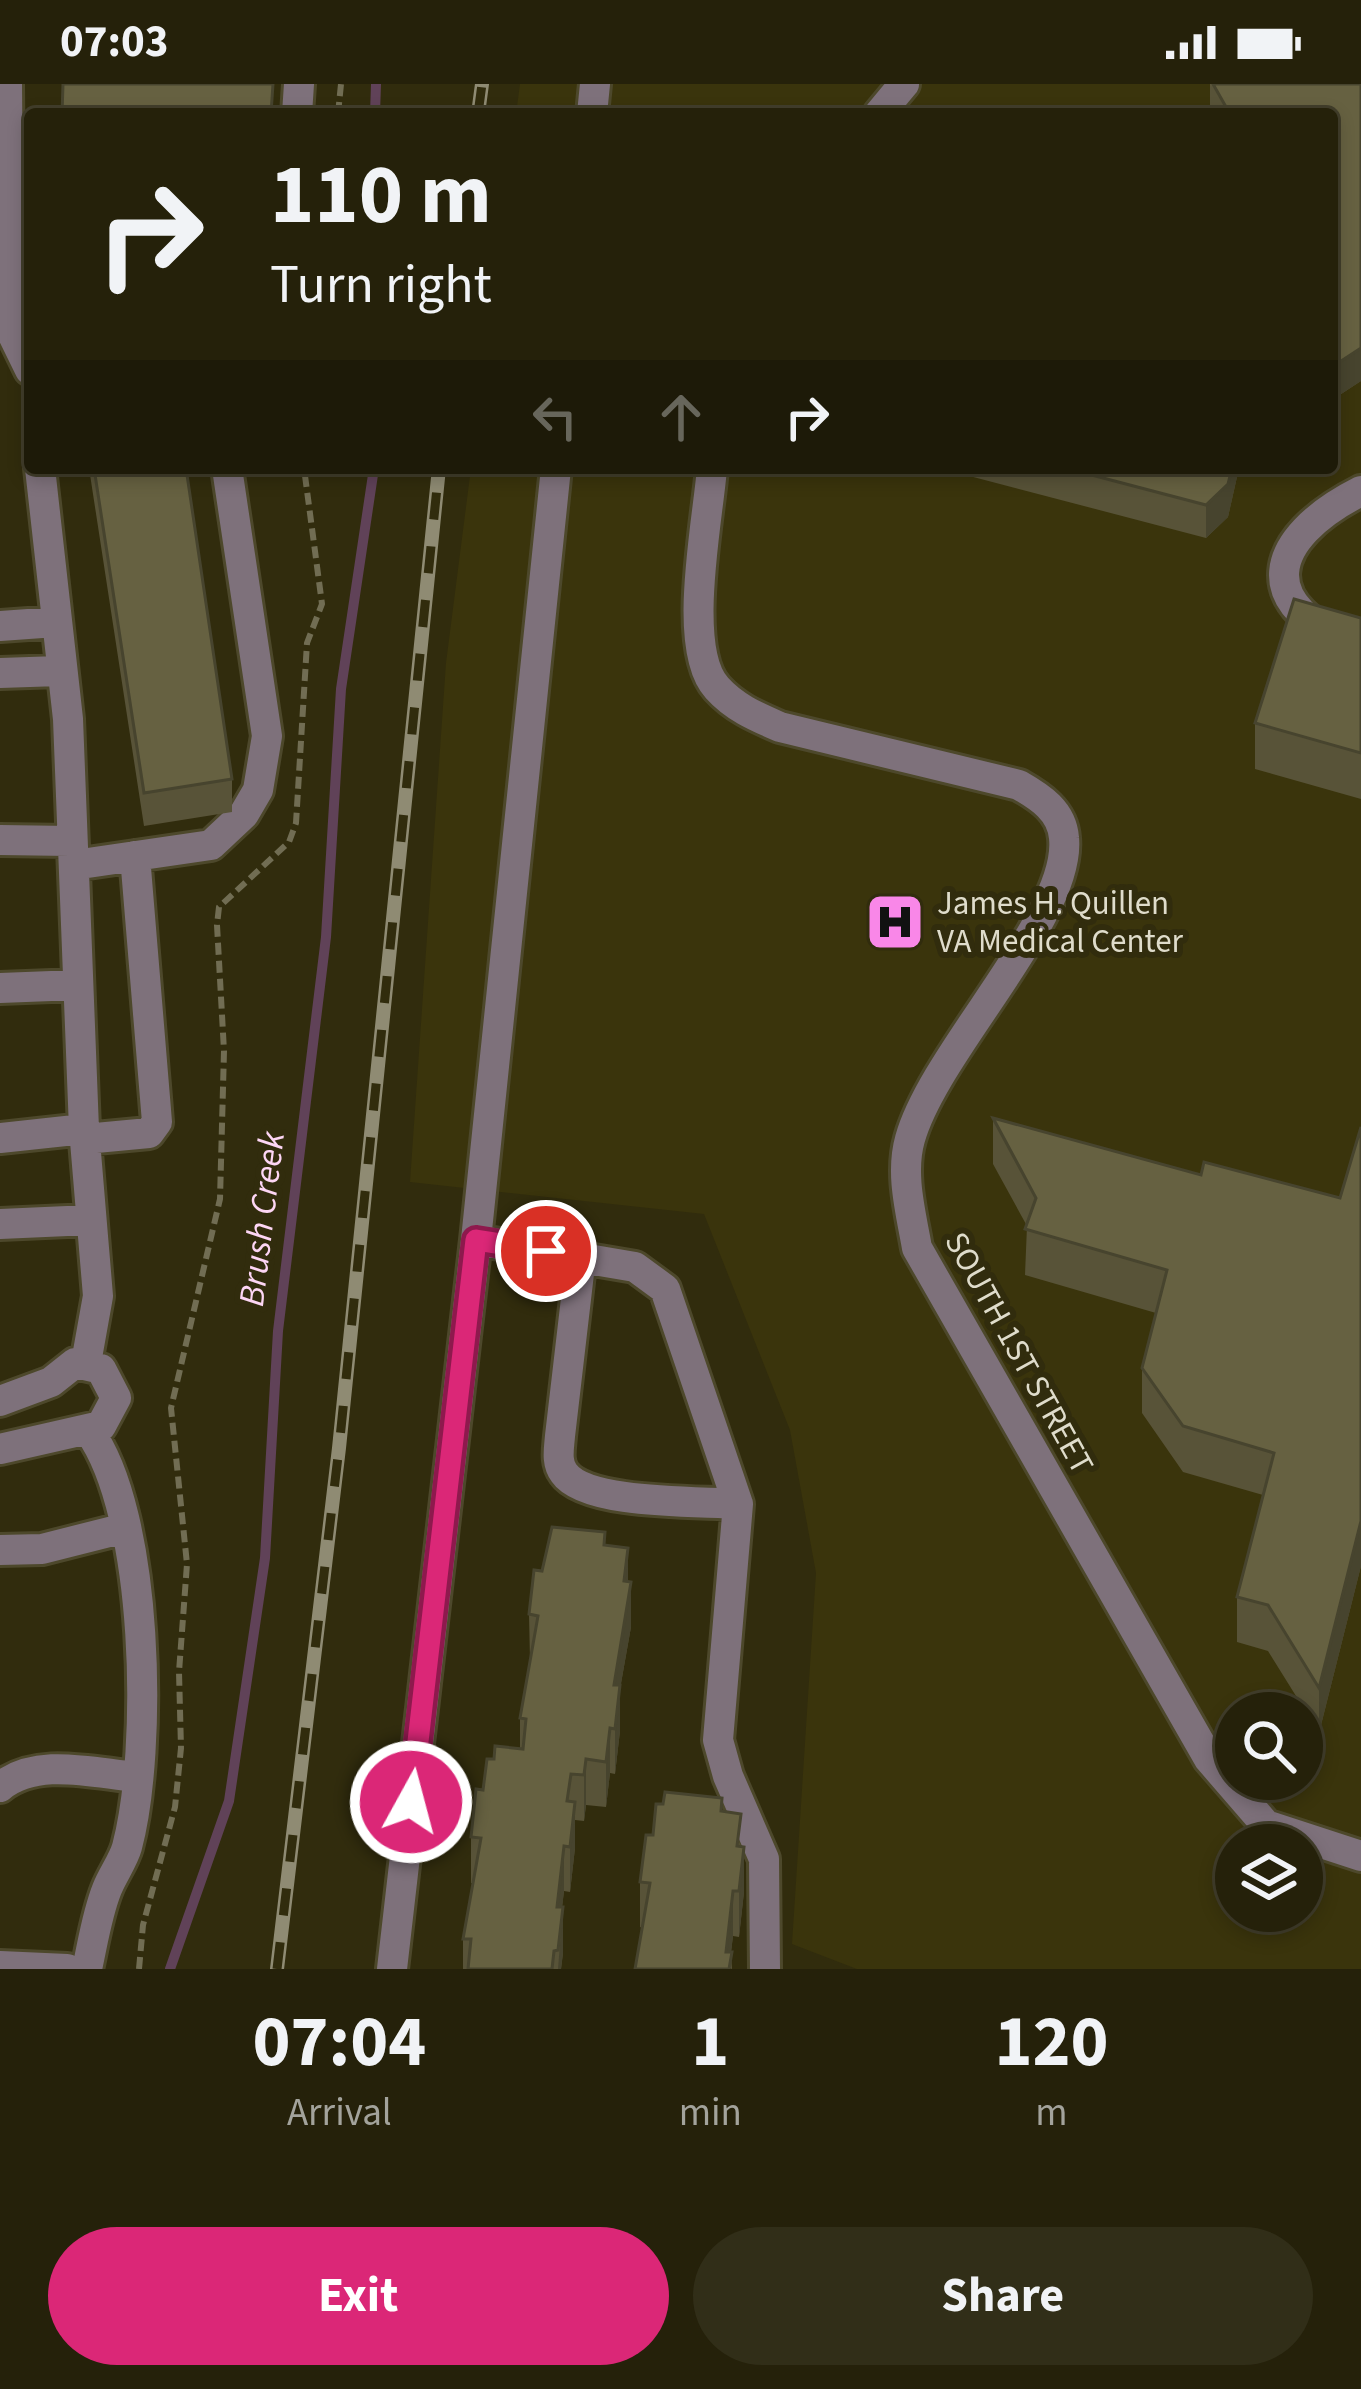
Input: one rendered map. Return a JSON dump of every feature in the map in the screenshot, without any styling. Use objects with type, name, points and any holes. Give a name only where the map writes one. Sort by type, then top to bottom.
[{"type":"street","points":[[7,84],[19,237],[9,327],[15,358]]},
{"type":"street","points":[[884,108],[904,84]]},
{"type":"street","points":[[41,474],[59,671],[68,719],[77,985],[98,1296],[86,1363]]},
{"type":"street","points":[[0,839],[72,853],[135,856],[211,844],[244,814],[258,790],[267,736],[228,474]]},
{"type":"street","points":[[392,1969],[476,1240],[555,474]]},
{"type":"street","name":"SOUTH 1ST STREET","points":[[712,474],[700,650],[714,686],[745,712],[780,727],[1019,785],[1047,801],[1064,834],[1063,869],[958,1042],[909,1140],[905,1180],[917,1248],[1209,1759],[1266,1825],[1361,1856]]},
{"type":"street","points":[[1361,491],[1307,524],[1292,540],[1286,577],[1289,598],[1301,618],[1321,632],[1361,647]]},
{"type":"street","points":[[0,626],[56,622]]},
{"type":"street","points":[[0,673],[59,671]]},
{"type":"street","points":[[0,1135],[149,1133],[157,1122],[135,856]]},
{"type":"street","points":[[0,988],[77,985]]},
{"type":"street","points":[[0,1224],[90,1220]]},
{"type":"street","points":[[476,1240],[634,1267],[665,1289],[738,1504],[718,1740],[728,1776],[764,1859],[765,1969]]},
{"type":"street","points":[[581,1256],[558,1463],[566,1477],[603,1494],[738,1504]]},
{"type":"street","points":[[0,1449],[82,1432],[107,1420],[116,1397],[111,1379],[86,1363],[65,1367],[47,1394],[53,1418],[82,1432],[104,1453],[125,1528],[140,1622],[137,1777],[126,1851],[98,1916],[87,1969]]},
{"type":"street","points":[[0,1401],[51,1382]]},
{"type":"street","points":[[0,1550],[42,1549],[125,1528]]},
{"type":"street","points":[[0,1787],[18,1772],[51,1769],[137,1777]]},
{"type":"street","points":[[0,1966],[67,1969]]},
{"type":"path","points":[[139,1969],[143,1925],[175,1807],[181,1748],[187,1564],[171,1408],[220,1199],[224,1114],[219,907],[289,842],[296,823],[307,643],[322,604],[305,474]]},
{"type":"shaded area","name":"James H. Quillen VA Medical Center","points":[[520,84],[1361,84],[1361,1969],[857,1969],[792,1944],[816,1573],[790,1430],[704,1214],[410,1182],[446,663],[470,474],[1338,474],[1338,108],[517,108]]},
{"type":"building","points":[[63,84],[273,84],[271,108],[62,108]]},
{"type":"building","points":[[1213,84],[1361,84],[1361,348],[1338,363],[1338,108],[1227,108]]},
{"type":"building","points":[[95,474],[187,474],[232,779],[144,793]]},
{"type":"building","points":[[1088,474],[1230,474],[1228,484],[1206,505]]},
{"type":"building","points":[[1294,599],[1361,618],[1361,753],[1255,723]]},
{"type":"building","points":[[993,1118],[1201,1175],[1204,1162],[1340,1198],[1361,1127],[1361,1521],[1319,1688],[1268,1605],[1237,1597],[1274,1453],[1183,1426],[1142,1368],[1167,1270],[1025,1229],[1036,1198]]},
{"type":"building","points":[[552,1527],[605,1532],[604,1545],[628,1548],[624,1581],[631,1582],[614,1685],[620,1685],[615,1729],[610,1728],[606,1762],[586,1759],[584,1775],[571,1774],[567,1801],[575,1802],[570,1847],[564,1846],[557,1907],[563,1907],[552,1969],[468,1969],[471,1939],[463,1939],[481,1838],[471,1837],[476,1789],[483,1790],[487,1759],[494,1759],[495,1746],[523,1749],[526,1719],[520,1718],[538,1616],[529,1614],[534,1570],[542,1571]]},
{"type":"building","points":[[665,1792],[722,1798],[721,1811],[741,1814],[737,1846],[744,1847],[739,1891],[733,1891],[726,1952],[732,1952],[729,1969],[635,1969],[650,1883],[640,1882],[646,1835],[653,1835],[656,1804],[663,1804]]},
{"type":"waterway","name":"Brush Creek","points":[[375,108],[376,84]]},
{"type":"waterway","name":"Brush Creek","points":[[170,1969],[229,1801],[265,1558],[278,1331],[326,937],[341,689],[373,474]]},
{"type":"railway","points":[[479,108],[482,84]]},
{"type":"railway","points":[[277,1969],[339,1448],[438,474]]},
{"type":"place","name":"James H. Quillen VA Medical Center","points":[[895,922]]},
{"type":"route","points":[[411,1802],[476,1240],[546,1251]]}]
